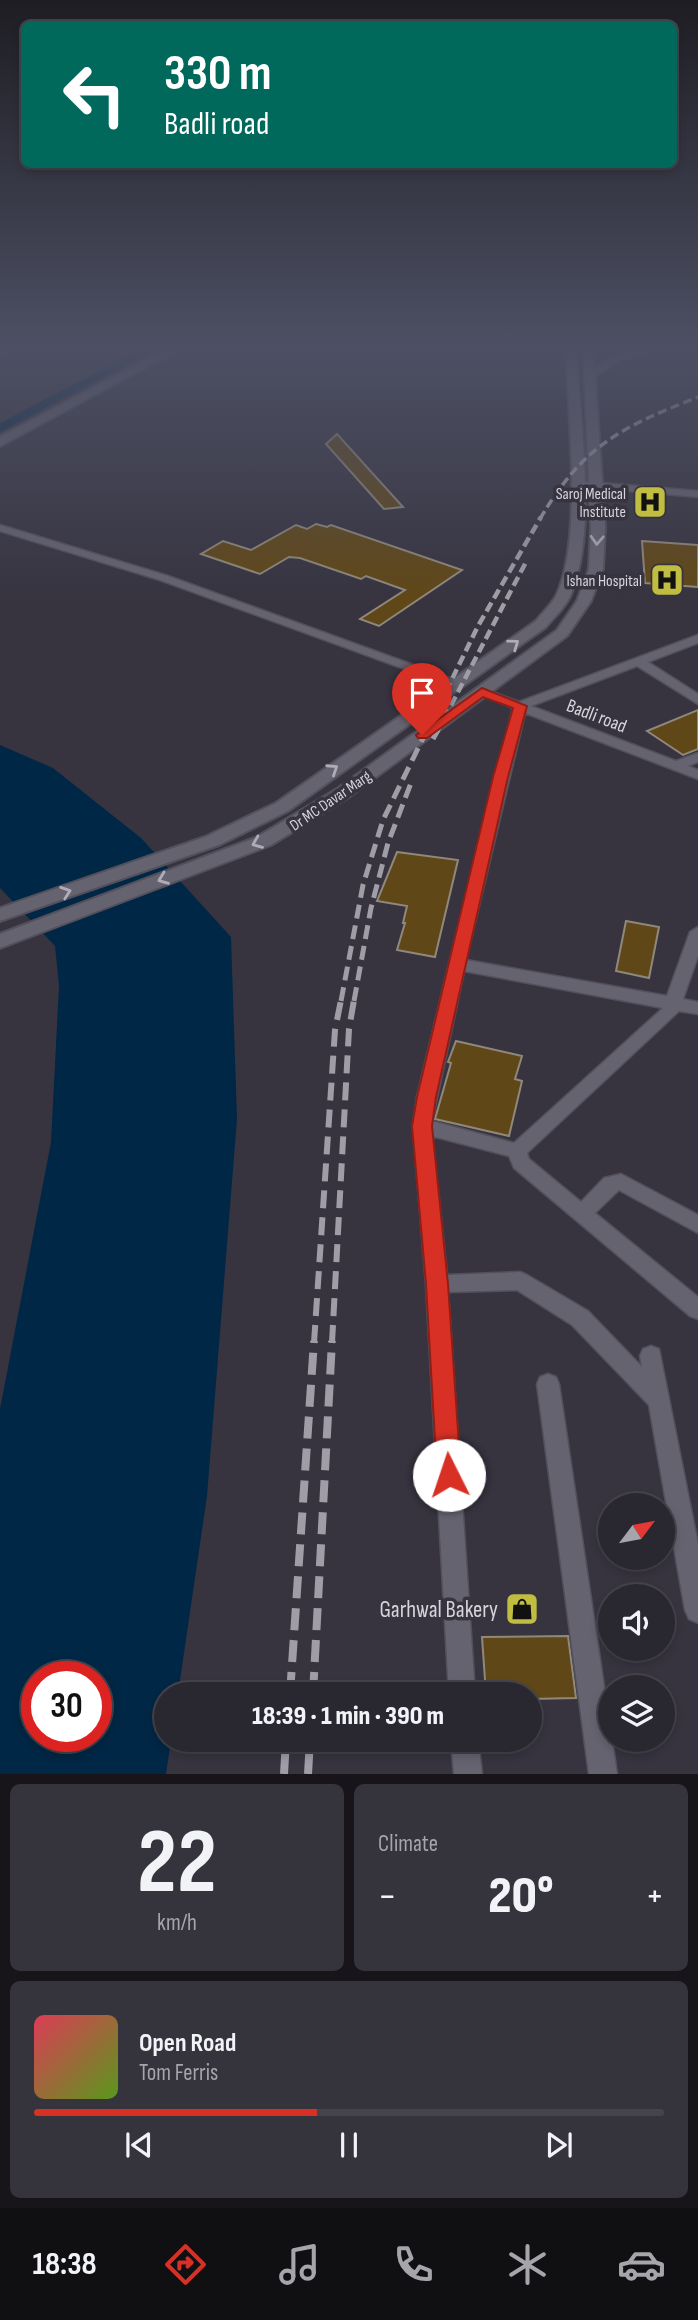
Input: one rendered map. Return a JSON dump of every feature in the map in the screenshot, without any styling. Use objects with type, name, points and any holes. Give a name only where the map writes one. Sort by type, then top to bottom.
[{"type":"street","points":[[0,442],[19,432]]},
{"type":"street","points":[[8,939],[219,848],[459,684],[541,624],[564,594],[573,565],[577,523],[574,432]]},
{"type":"street","name":"Dr MC Davar Marg","points":[[219,848],[291,827],[562,633],[584,601],[596,569],[593,432]]},
{"type":"street","points":[[576,484],[698,494]]},
{"type":"street","points":[[0,527],[164,578],[459,684]]},
{"type":"street","points":[[461,1682],[437,1284],[422,1126],[426,1097],[500,777],[520,706],[698,639]]},
{"type":"street","points":[[638,661],[698,700]]},
{"type":"street","name":"Badli road","points":[[482,692],[698,775]]},
{"type":"street","points":[[677,766],[698,757]]},
{"type":"street","points":[[309,787],[332,800]]},
{"type":"street","points":[[1,914],[219,848]]},
{"type":"street","points":[[517,1151],[663,1019],[676,1002],[698,932]]},
{"type":"street","points":[[457,964],[698,1008]]},
{"type":"street","points":[[422,1126],[517,1151]]},
{"type":"street","points":[[517,1151],[521,1163],[698,1310]]},
{"type":"street","points":[[581,1214],[611,1184],[621,1182],[698,1225]]},
{"type":"street","points":[[437,1284],[520,1281],[580,1318],[659,1400]]},
{"type":"street","points":[[651,1356],[698,1610]]},
{"type":"street","points":[[548,1384],[603,1774]]},
{"type":"street","points":[[467,1752],[468,1774]]},
{"type":"water","points":[[0,745],[53,768],[141,838],[231,937],[237,1119],[207,1496],[180,1682],[154,1682],[154,1752],[169,1752],[166,1774],[0,1774],[0,1409],[51,1142],[59,986],[55,946],[0,888]]},
{"type":"building","points":[[337,434],[403,507],[384,509],[326,444]]},
{"type":"building","points":[[316,524],[327,527],[331,525],[462,570],[379,626],[360,619],[405,590],[366,576],[361,579],[300,558],[289,557],[260,574],[201,554],[223,541],[251,550],[296,525],[307,529]]},
{"type":"building","points":[[642,541],[698,545],[698,587],[645,583]]},
{"type":"building","points":[[698,710],[698,749],[683,755],[647,731]]},
{"type":"building","points":[[397,852],[458,860],[435,957],[397,950],[407,906],[377,901]]},
{"type":"building","points":[[626,921],[659,927],[649,978],[616,971]]},
{"type":"building","points":[[456,1041],[522,1056],[515,1079],[522,1081],[509,1136],[435,1119],[451,1063],[448,1062]]},
{"type":"building","points":[[568,1636],[576,1698],[542,1699],[542,1682],[485,1682],[482,1637]]},
{"type":"railway","points":[[540,519],[572,473],[589,456],[622,432]]},
{"type":"railway","points":[[426,732],[478,626],[541,517]]},
{"type":"railway","points":[[437,732],[526,562]]},
{"type":"railway","points":[[341,1001],[363,885],[383,820],[427,730]]},
{"type":"railway","points":[[433,739],[438,730]]},
{"type":"railway","points":[[354,1001],[371,908],[388,843],[411,783]]},
{"type":"railway","points":[[314,1343],[335,1030],[341,1000]]},
{"type":"railway","points":[[332,1343],[349,1029],[354,1000]]},
{"type":"railway","points":[[291,1682],[314,1341]]},
{"type":"railway","points":[[314,1682],[332,1341]]},
{"type":"railway","points":[[284,1774],[285,1752]]},
{"type":"railway","points":[[308,1774],[309,1752]]},
{"type":"place","name":"Saroj Medical Institute","points":[[650,502]]},
{"type":"place","name":"Ishan Hospital","points":[[667,580]]},
{"type":"place","name":"Garhwal Bakery","points":[[522,1609]]},
{"type":"route","points":[[422,735],[482,692],[520,706],[500,777],[426,1097],[422,1126],[437,1284],[449,1475]]}]
